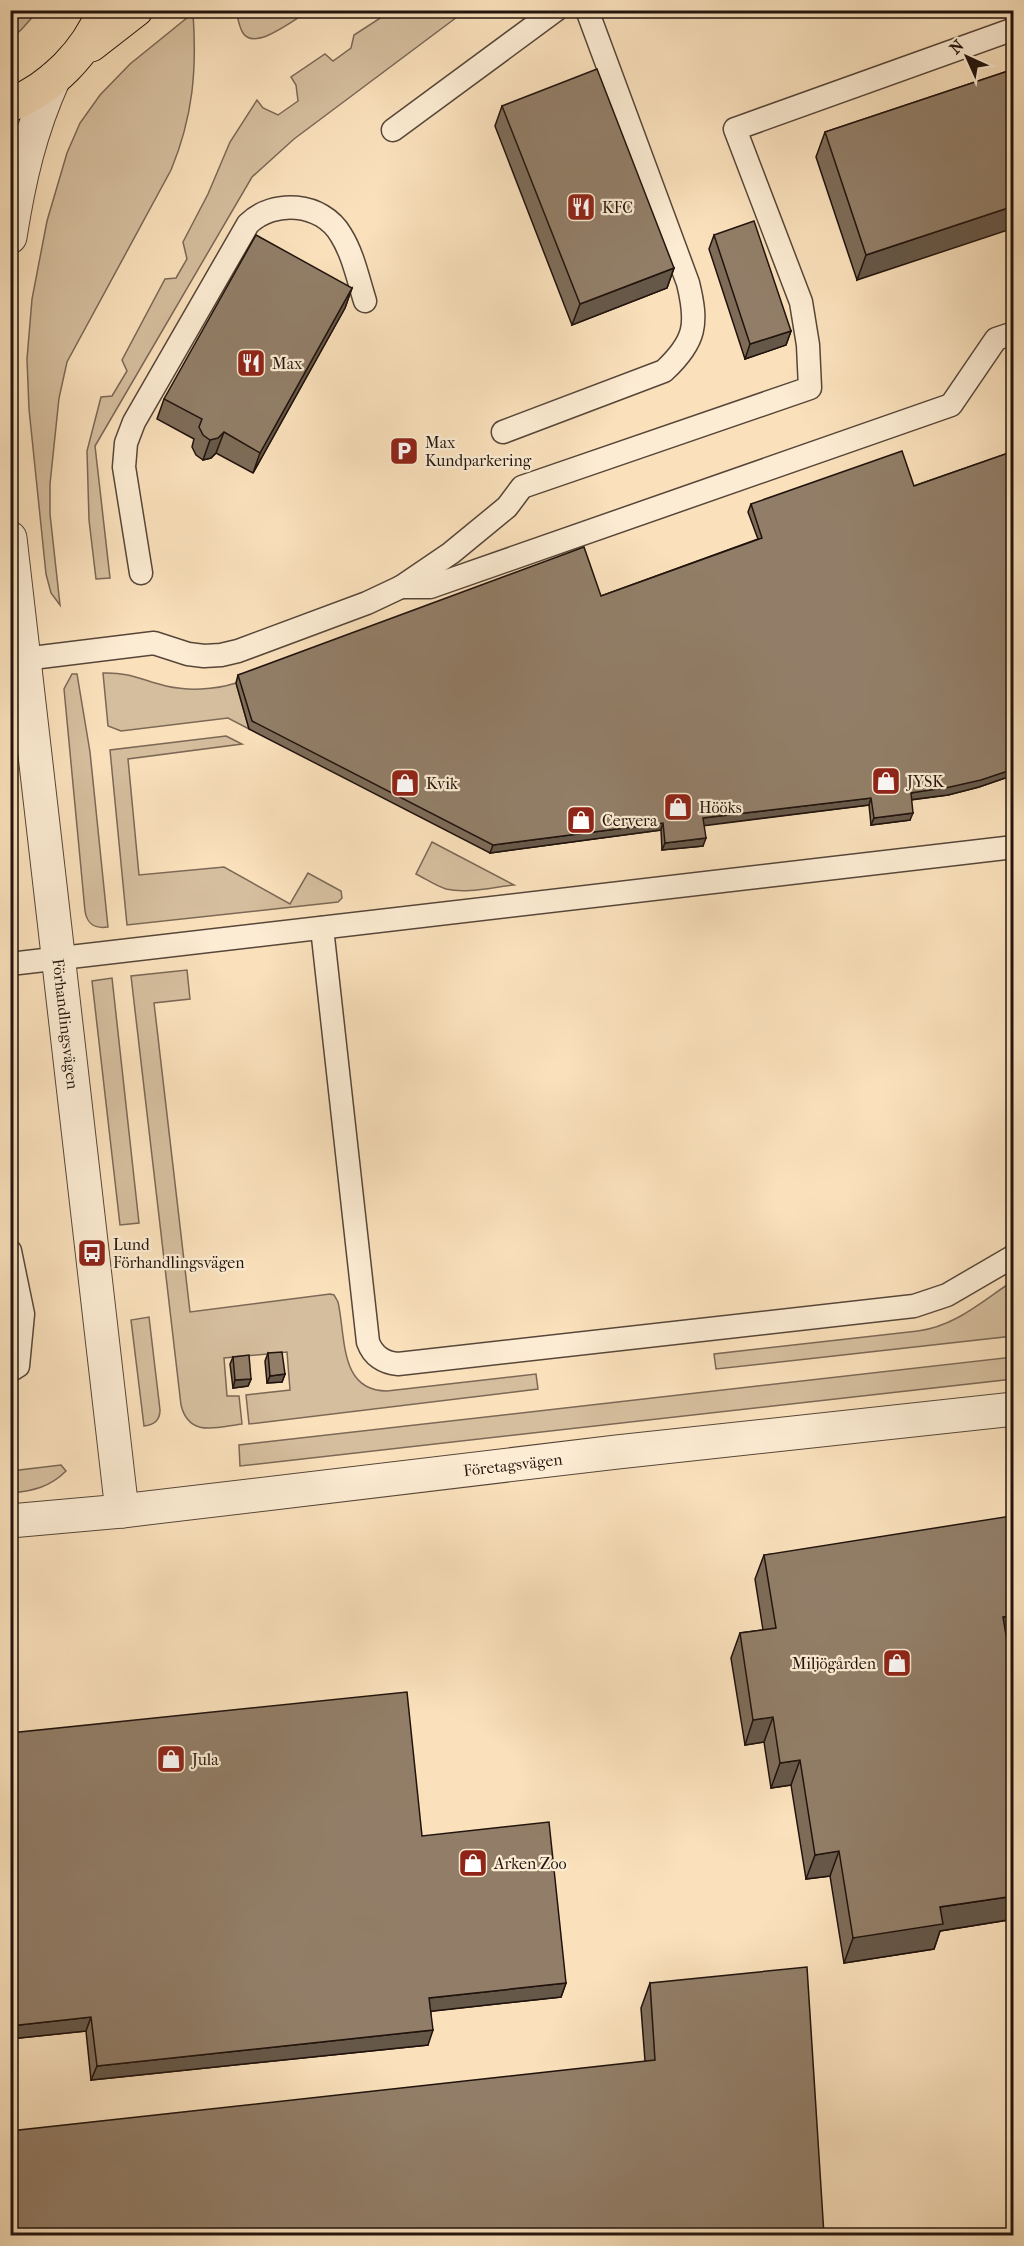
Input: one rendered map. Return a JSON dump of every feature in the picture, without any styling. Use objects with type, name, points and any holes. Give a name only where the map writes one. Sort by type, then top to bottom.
[{"type":"main road","points":[[77,56],[91,37],[104,10]]},
{"type":"main road","points":[[10,105],[38,91],[77,56],[136,10]]},
{"type":"street","points":[[10,237],[28,144],[54,78]]},
{"type":"street","name":"Förhandlingsvägen","points":[[10,538],[19,641],[122,1511]]},
{"type":"street","name":"Företagsvägen","points":[[10,1521],[122,1511],[617,1452],[1014,1409]]},
{"type":"lane","points":[[393,130],[556,10]]},
{"type":"lane","points":[[502,432],[664,371],[680,356],[693,328],[694,309],[687,283],[587,10]]},
{"type":"lane","points":[[19,641],[154,643],[188,654],[221,655],[367,603],[401,587],[451,553],[507,507],[522,487],[810,388],[808,345],[801,302],[735,129],[1014,29]]},
{"type":"lane","points":[[141,573],[125,478],[123,454],[126,443],[134,422],[248,225],[267,210],[284,207],[310,211],[331,222],[342,235],[365,300]]},
{"type":"lane","points":[[401,587],[430,587],[951,405],[996,339],[1014,333]]},
{"type":"lane","points":[[10,964],[1014,848]]},
{"type":"lane","points":[[322,928],[368,1342],[376,1355],[384,1360],[398,1364],[914,1306],[947,1295],[1014,1256]]},
{"type":"lane","points":[[10,1251],[23,1314],[18,1366],[10,1371]]},
{"type":"shaded area","points":[[11,10],[38,11],[11,38]]},
{"type":"shaded area","points":[[236,10],[309,11],[276,32],[257,39],[249,38],[243,33]]},
{"type":"shaded area","points":[[391,11],[465,11],[294,139],[252,177],[95,446],[110,578],[96,579],[89,520],[87,451],[101,397],[112,396],[127,371],[122,360],[165,279],[176,278],[187,259],[183,242],[208,194],[230,142],[257,100],[263,108],[278,115],[298,101],[296,85],[291,77],[325,54],[333,61],[351,48],[354,35]]},
{"type":"shaded area","points":[[193,13],[192,93],[184,131],[171,170],[67,362],[59,398],[50,484],[50,514],[60,605],[51,593],[46,574],[29,409],[27,359],[32,299],[47,221],[67,153],[80,123],[100,95],[130,64]]},
{"type":"shaded area","points":[[103,673],[128,675],[183,689],[210,688],[236,683],[249,729],[228,718],[121,731],[108,726]]},
{"type":"shaded area","points":[[72,674],[77,674],[90,752],[108,927],[92,925],[85,911],[64,689]]},
{"type":"shaded area","points":[[226,736],[242,744],[128,759],[139,875],[224,867],[290,904],[308,873],[341,891],[342,898],[338,902],[127,925],[110,750]]},
{"type":"shaded area","points":[[432,842],[514,885],[463,891],[446,889],[435,884],[416,874]]},
{"type":"shaded area","points":[[187,970],[190,999],[154,1003],[190,1312],[330,1294],[334,1295],[338,1302],[344,1346],[353,1372],[360,1382],[371,1389],[387,1391],[536,1374],[538,1389],[249,1424],[246,1395],[290,1390],[287,1352],[224,1358],[227,1396],[239,1396],[242,1424],[205,1428],[190,1422],[181,1405],[131,976]]},
{"type":"shaded area","points":[[112,978],[139,1223],[120,1225],[92,981]]},
{"type":"shaded area","points":[[1013,1281],[1013,1336],[716,1369],[714,1354],[932,1328],[968,1312]]},
{"type":"shaded area","points":[[149,1317],[160,1410],[156,1421],[144,1426],[131,1320]]},
{"type":"shaded area","points":[[1013,1357],[1013,1379],[240,1466],[239,1445]]},
{"type":"shaded area","points":[[61,1465],[66,1471],[54,1481],[34,1489],[11,1493],[11,1471]]},
{"type":"building","name":"KFC","points":[[597,69],[674,268],[580,304],[502,106]]},
{"type":"building","points":[[1014,69],[1014,206],[866,255],[825,132]]},
{"type":"building","points":[[754,221],[791,331],[750,344],[714,235]]},
{"type":"building","name":"Max","points":[[256,235],[352,288],[260,453],[224,432],[218,438],[210,440],[203,435],[199,427],[202,419],[164,399]]},
{"type":"building","points":[[902,451],[914,486],[1014,451],[1014,769],[981,780],[911,793],[913,813],[874,818],[871,798],[703,818],[706,838],[665,843],[663,823],[493,845],[252,721],[238,675],[584,547],[601,596],[762,538],[751,504]]},
{"type":"building","points":[[10,1327],[14,1338],[10,1339]]},
{"type":"building","points":[[282,1352],[285,1374],[270,1376],[268,1353]]},
{"type":"building","points":[[249,1355],[251,1379],[235,1380],[233,1357]]},
{"type":"building","points":[[1011,1516],[1014,1532],[1014,1616],[1003,1617],[1014,1683],[1014,1896],[940,1907],[943,1924],[853,1938],[839,1851],[815,1855],[800,1760],[780,1763],[773,1717],[753,1720],[740,1633],[776,1628],[764,1555]]},
{"type":"building","points":[[407,1692],[422,1836],[549,1822],[566,1983],[429,1998],[433,2030],[97,2066],[91,2017],[10,2026],[10,1733]]},
{"type":"building","points":[[807,1967],[824,2235],[10,2235],[10,2131],[655,2060],[650,1983]]},
{"type":"place","name":"KFC","points":[[581,207]]},
{"type":"place","name":"Max","points":[[251,363]]},
{"type":"place","name":"Max Kundparkering","points":[[404,451]]},
{"type":"place","name":"JYSK","points":[[886,781]]},
{"type":"place","name":"Kvik","points":[[405,783]]},
{"type":"place","name":"Hööks","points":[[678,807]]},
{"type":"place","name":"Cervera","points":[[581,820]]},
{"type":"place","name":"Lund Förhandlingsvägen","points":[[92,1253]]},
{"type":"place","name":"Miljögården","points":[[897,1663]]},
{"type":"place","name":"Jula","points":[[171,1759]]},
{"type":"place","name":"Arken Zoo","points":[[473,1863]]}]
